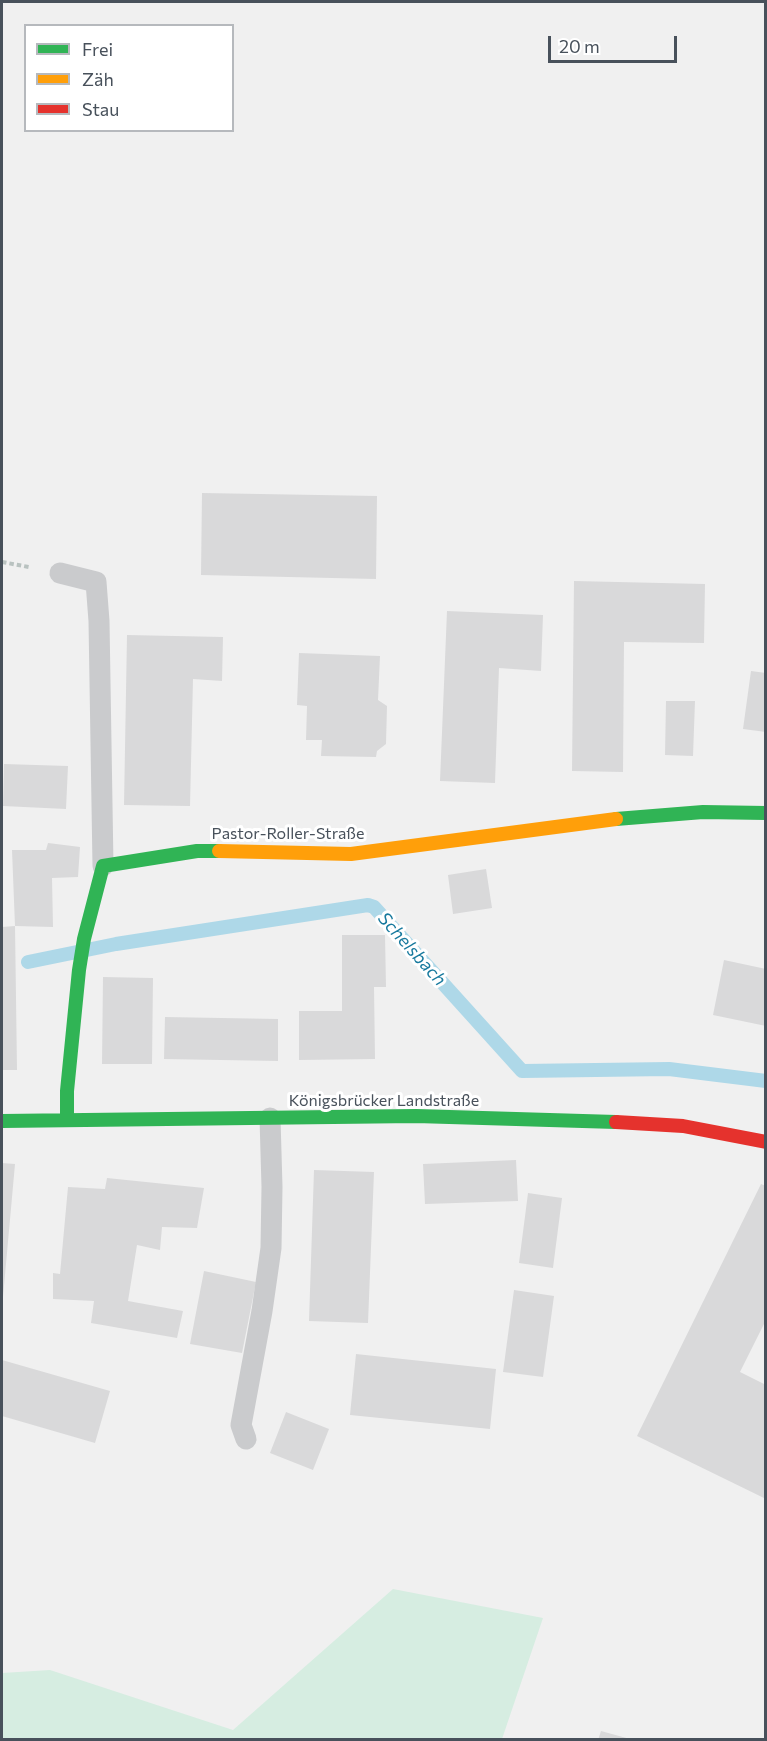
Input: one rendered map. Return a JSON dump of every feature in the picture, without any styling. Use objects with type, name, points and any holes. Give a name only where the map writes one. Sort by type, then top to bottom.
[{"type":"street","name":"Pastor-Roller-Straße","points":[[103,866],[197,851],[351,854],[594,821],[703,812],[765,813]]},
{"type":"street","points":[[67,1120],[67,1091],[79,969],[84,939],[103,866]]},
{"type":"street","name":"Königsbrücker Landstraße","points":[[2,1121],[416,1116],[608,1121],[683,1126],[765,1142]]},
{"type":"lane","points":[[60,573],[96,582],[103,866]]},
{"type":"lane","points":[[246,1439],[241,1425],[271,1248],[270,1118]]},
{"type":"green space","points":[[393,1589],[543,1618],[502,1739],[2,1739],[2,1673],[50,1670],[233,1730]]},
{"type":"building","points":[[202,493],[377,496],[376,579],[201,575]]},
{"type":"building","points":[[574,581],[705,584],[704,643],[624,642],[623,772],[572,771]]},
{"type":"building","points":[[447,611],[543,615],[541,671],[499,668],[495,783],[440,781]]},
{"type":"building","points":[[127,635],[223,637],[222,681],[193,679],[190,806],[124,805]]},
{"type":"building","points":[[299,653],[380,656],[378,700],[387,706],[386,744],[377,751],[376,757],[321,756],[322,740],[306,740],[307,706],[297,705]]},
{"type":"building","points":[[751,671],[766,673],[766,732],[743,729]]},
{"type":"building","points":[[666,701],[695,701],[693,756],[665,755]]},
{"type":"building","points":[[4,764],[68,766],[66,809],[3,806]]},
{"type":"building","points":[[48,843],[80,847],[78,877],[52,878],[53,927],[15,926],[12,850],[46,850]]},
{"type":"building","points":[[486,869],[492,908],[453,914],[448,875]]},
{"type":"building","points":[[15,926],[17,1070],[2,1070],[2,927]]},
{"type":"building","points":[[342,935],[385,935],[386,987],[374,987],[375,1059],[299,1060],[299,1011],[342,1011]]},
{"type":"building","points":[[724,960],[766,969],[766,1026],[713,1015]]},
{"type":"building","points":[[103,977],[153,978],[152,1064],[102,1064]]},
{"type":"building","points":[[165,1017],[278,1019],[278,1061],[164,1059]]},
{"type":"building","points":[[516,1160],[518,1201],[425,1204],[423,1164]]},
{"type":"building","points":[[2,1163],[15,1164],[3,1297],[2,1297]]},
{"type":"building","points":[[314,1170],[374,1172],[368,1323],[309,1321]]},
{"type":"building","points":[[107,1178],[204,1188],[197,1228],[162,1227],[160,1250],[137,1245],[128,1301],[183,1311],[177,1338],[91,1323],[94,1301],[53,1299],[53,1273],[60,1274],[68,1187],[105,1189]]},
{"type":"building","points":[[761,1184],[766,1186],[766,1320],[740,1372],[766,1385],[766,1499],[637,1436]]},
{"type":"building","points":[[528,1193],[562,1198],[553,1268],[519,1263]]},
{"type":"building","points":[[204,1271],[256,1282],[242,1353],[190,1344]]},
{"type":"building","points":[[514,1290],[554,1296],[543,1377],[503,1372]]},
{"type":"building","points":[[356,1354],[496,1369],[490,1429],[350,1415]]},
{"type":"building","points":[[2,1360],[110,1391],[95,1443],[2,1416]]},
{"type":"building","points":[[286,1412],[329,1429],[313,1470],[270,1453]]},
{"type":"building","points":[[601,1731],[630,1739],[630,1740],[598,1740]]},
{"type":"waterway","name":"Schelsbach","points":[[28,962],[116,944],[368,905],[374,907],[522,1071],[669,1069],[766,1081]]},
{"type":"traffic: fast","points":[[616,819],[703,812],[766,813]]},
{"type":"traffic: fast","points":[[67,1120],[67,1091],[79,970],[84,939],[103,866],[197,851],[219,851]]},
{"type":"traffic: fast","points":[[2,1121],[416,1116],[616,1122]]},
{"type":"traffic: slow","points":[[219,851],[351,854],[616,819]]},
{"type":"traffic: jam","points":[[616,1122],[683,1126],[766,1142]]}]
